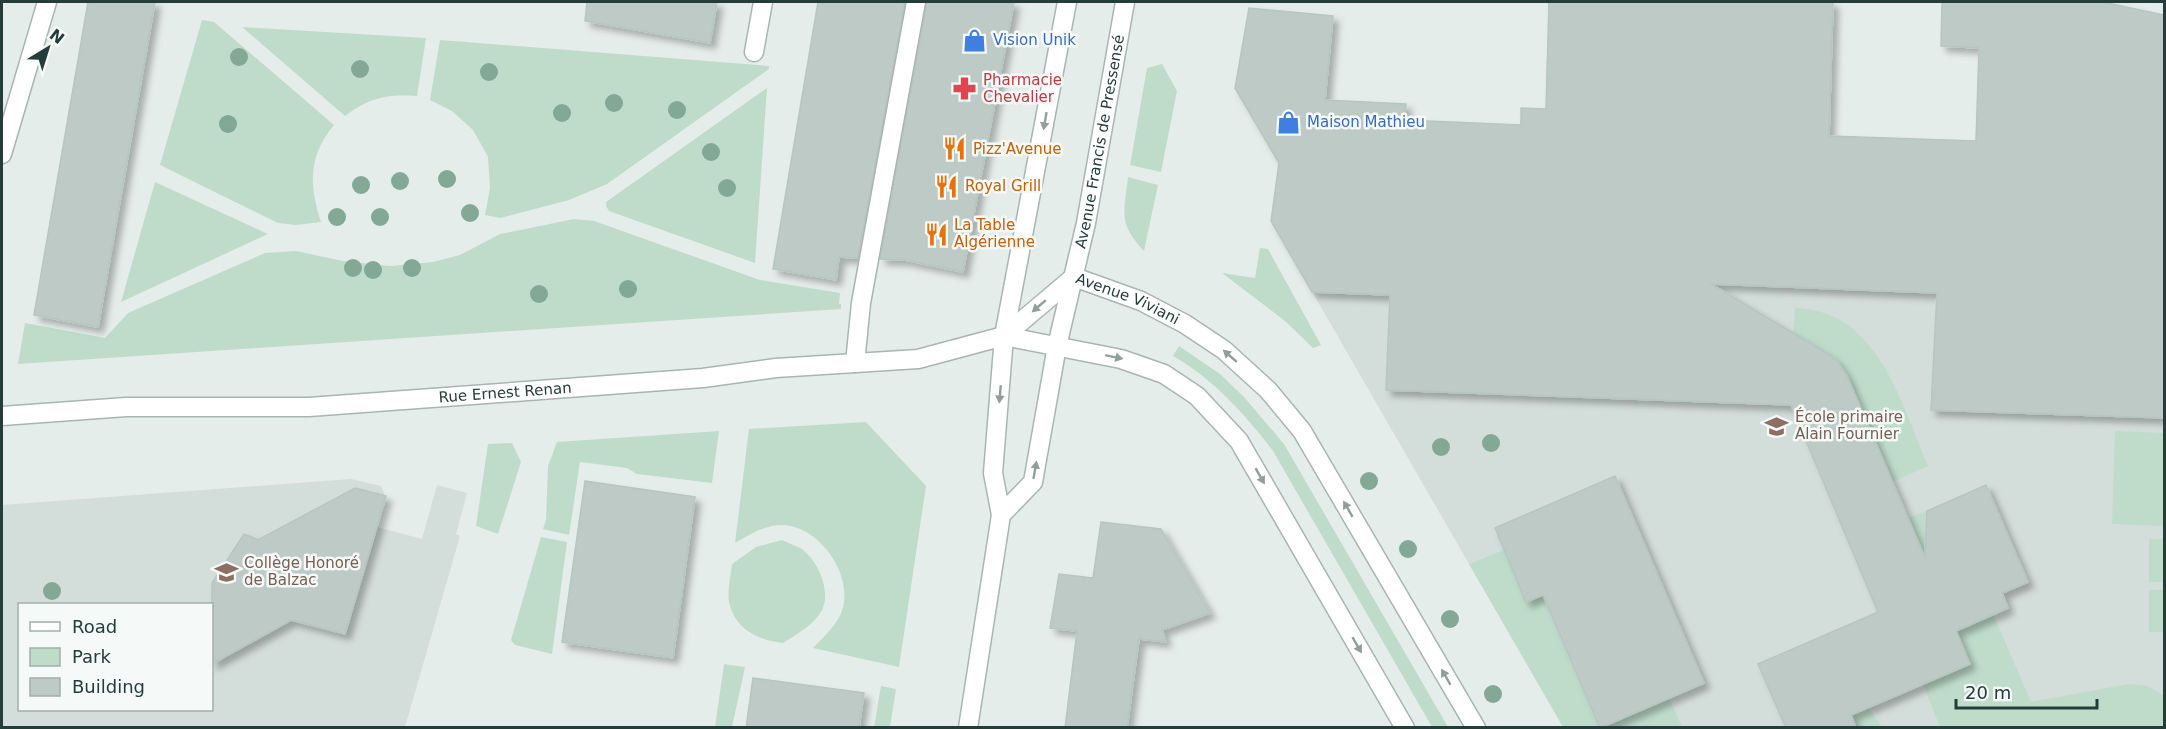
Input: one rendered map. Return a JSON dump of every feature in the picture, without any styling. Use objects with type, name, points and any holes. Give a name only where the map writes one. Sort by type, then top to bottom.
[{"type":"street","points":[[2,153],[47,2]]},
{"type":"street","points":[[754,52],[763,2]]},
{"type":"street","points":[[855,363],[861,303],[916,2]]},
{"type":"street","points":[[968,728],[1001,515],[993,473],[1005,336],[1067,2]]},
{"type":"street","name":"Avenue Francis de Pressensé","points":[[1001,515],[1033,482],[1057,346],[1087,214],[1125,2]]},
{"type":"street","name":"Avenue Viviani","points":[[1005,336],[1074,277],[1141,301],[1185,324],[1224,350],[1268,390],[1302,431],[1476,728]]},
{"type":"street","points":[[1005,336],[1121,359],[1164,374],[1197,396],[1239,441],[1405,728]]},
{"type":"street","name":"Rue Ernest Renan","points":[[2,416],[126,407],[309,407],[703,378],[776,368],[918,359],[1005,336]]},
{"type":"shaded area","name":"École primaire Alain Fournier","points":[[1299,269],[2164,301],[2164,727],[1563,727]]},
{"type":"shaded area","name":"Collège Honoré de Balzac","points":[[351,479],[381,486],[385,496],[377,527],[422,539],[437,485],[467,493],[456,534],[460,536],[405,727],[2,728],[2,505]]},
{"type":"green space","points":[[202,20],[214,22],[334,125],[319,148],[313,171],[314,196],[321,222],[296,225],[278,223],[160,165]]},
{"type":"green space","points":[[242,27],[426,38],[417,96],[378,98],[345,116]]},
{"type":"green space","points":[[440,40],[769,66],[769,69],[607,184],[569,200],[500,218],[485,215],[490,188],[488,157],[473,130],[452,111],[430,100]]},
{"type":"green space","points":[[1162,64],[1177,91],[1161,172],[1130,165],[1147,68]]},
{"type":"green space","points":[[767,88],[755,263],[609,211],[606,202]]},
{"type":"green space","points":[[1128,177],[1158,185],[1144,251],[1126,225],[1124,209]]},
{"type":"green space","points":[[155,182],[268,234],[121,302]]},
{"type":"green space","points":[[574,219],[594,221],[760,280],[840,293],[841,309],[18,364],[25,323],[105,338],[128,313],[265,253],[296,251],[343,261],[390,266],[433,262],[460,255],[500,234]]},
{"type":"green space","points":[[1260,248],[1268,249],[1321,345],[1313,348],[1285,321],[1222,273],[1255,278]]},
{"type":"green space","points":[[1795,308],[1823,313],[1847,325],[1866,342],[1883,364],[1896,389],[1928,466],[1892,482],[1843,370],[1826,353],[1793,341]]},
{"type":"green space","points":[[1179,346],[1220,374],[1244,397],[1284,444],[1448,727],[1432,727],[1273,451],[1228,398],[1202,375],[1173,356]]},
{"type":"green space","points":[[866,422],[926,486],[899,667],[813,648],[838,619],[843,607],[844,594],[837,566],[829,553],[808,533],[795,527],[776,525],[757,531],[735,543],[749,429]]},
{"type":"green space","points":[[719,431],[712,483],[637,474],[627,468],[580,462],[569,535],[543,529],[546,520],[548,466],[557,442]]},
{"type":"green space","points":[[2115,431],[2164,433],[2164,526],[2112,524]]},
{"type":"green space","points":[[512,443],[521,462],[498,534],[476,526],[488,444]]},
{"type":"green space","points":[[1945,503],[2031,702],[2129,684],[2147,686],[2164,696],[2164,727],[1940,727],[1923,684],[1970,664],[1909,518]]},
{"type":"green space","points":[[541,537],[567,542],[552,654],[515,645],[511,640]]},
{"type":"green space","points":[[2149,539],[2164,539],[2164,582],[2149,582]]},
{"type":"green space","points":[[782,540],[800,548],[812,559],[821,576],[825,594],[822,610],[814,620],[805,629],[783,643],[749,632],[737,620],[729,602],[732,564],[756,547]]},
{"type":"green space","points":[[1504,550],[1526,602],[1543,595],[1600,727],[1563,727],[1469,564]]},
{"type":"green space","points":[[2149,590],[2164,590],[2164,632],[2149,632]]},
{"type":"green space","points":[[1817,638],[1882,727],[1856,727]]},
{"type":"green space","points":[[724,664],[745,667],[732,727],[715,727]]},
{"type":"green space","points":[[881,686],[896,689],[890,727],[874,727]]},
{"type":"green space","points":[[1669,698],[1682,727],[1601,728]]},
{"type":"building","points":[[88,2],[155,2],[98,327],[34,315]]},
{"type":"building","points":[[587,2],[717,2],[710,43],[585,21]]},
{"type":"building","points":[[818,2],[905,2],[858,258],[839,257],[836,280],[773,269]]},
{"type":"building","points":[[927,2],[1014,2],[963,272],[905,260],[880,259]]},
{"type":"building","points":[[1549,2],[1833,2],[1829,136],[1976,141],[1979,48],[1941,46],[1942,2],[2103,2],[2164,15],[2164,418],[1931,410],[1937,293],[1711,284],[1837,361],[1847,376],[1925,558],[1927,511],[1986,485],[2028,582],[2002,593],[2008,608],[1956,631],[1970,664],[1851,715],[1856,728],[1786,728],[1758,664],[1878,612],[1791,405],[1386,390],[1390,295],[1312,292],[1271,221],[1279,163],[1235,88],[1249,8],[1333,16],[1325,100],[1406,104],[1404,120],[1521,125],[1521,108],[1546,109]]},
{"type":"building","points":[[1615,476],[1704,683],[1600,728],[1543,595],[1526,602],[1495,528]]},
{"type":"building","points":[[585,481],[695,497],[673,658],[562,642]]},
{"type":"building","points":[[355,488],[386,496],[345,634],[291,620],[213,663],[212,583],[244,534],[258,540]]},
{"type":"building","points":[[1101,522],[1161,529],[1210,613],[1162,630],[1166,642],[1139,639],[1127,728],[1065,728],[1077,631],[1050,628],[1059,574],[1093,578]]},
{"type":"building","points":[[753,678],[864,693],[859,728],[746,728]]},
{"type":"place","name":"Vision Unik","points":[[975,40]]},
{"type":"place","name":"Pharmacie Chevalier","points":[[965,89]]},
{"type":"place","name":"Maison Mathieu","points":[[1289,122]]},
{"type":"place","name":"Pizz'Avenue","points":[[955,149]]},
{"type":"place","name":"Royal Grill","points":[[947,186]]},
{"type":"place","name":"La Table Algérienne","points":[[936,234]]},
{"type":"place","name":"École primaire Alain Fournier","points":[[1777,426]]},
{"type":"place","name":"Collège Honoré de Balzac","points":[[226,572]]}]
